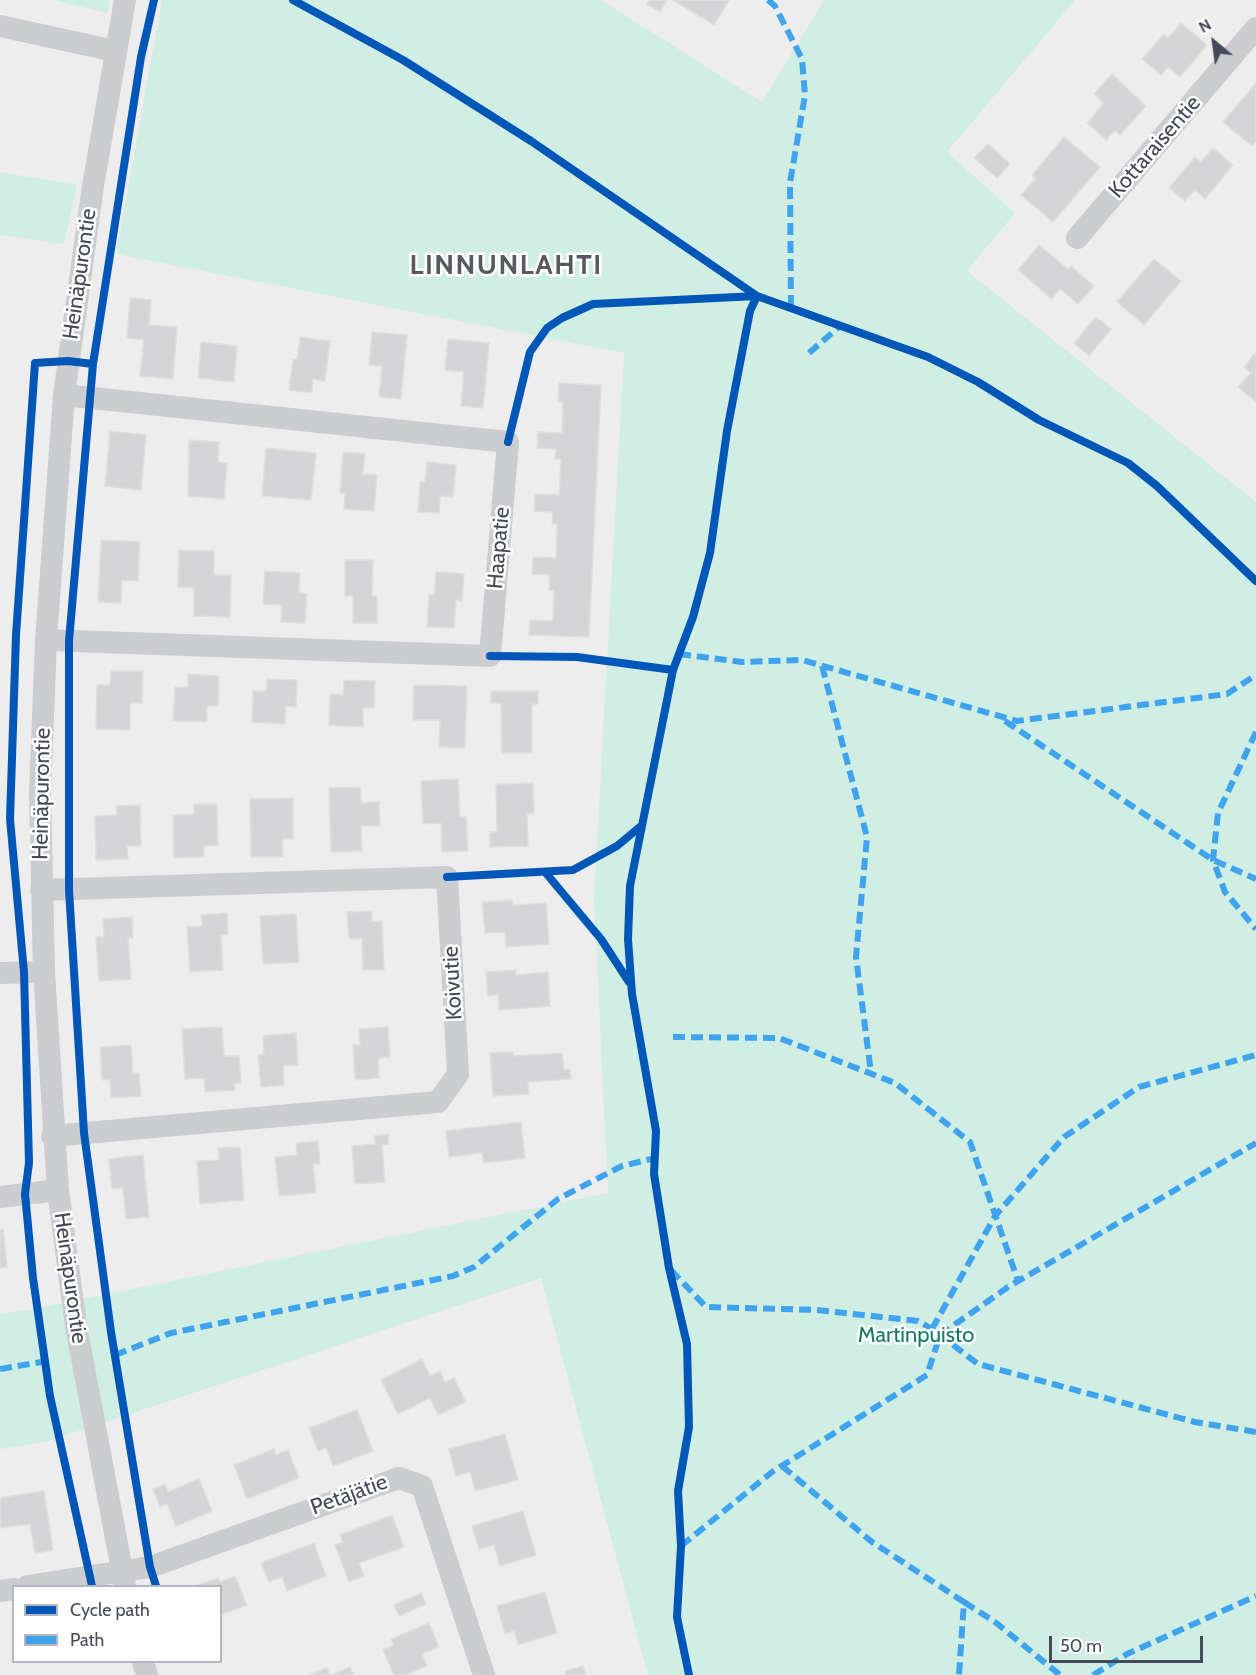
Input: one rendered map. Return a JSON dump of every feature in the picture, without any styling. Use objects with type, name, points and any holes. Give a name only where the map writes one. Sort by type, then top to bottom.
[{"type":"street","name":"Heinäpurontie","points":[[124,1579],[76,1326],[52,1136],[41,890],[40,793],[46,640],[64,394],[115,51],[125,0]]},
{"type":"street","points":[[0,26],[115,51]]},
{"type":"street","name":"Kottaraisentie","points":[[1077,238],[1256,28]]},
{"type":"street","name":"Haapatie","points":[[46,640],[490,656],[508,442],[64,394]]},
{"type":"street","name":"Koivutie","points":[[41,890],[447,877],[458,1074],[438,1102],[52,1136]]},
{"type":"street","points":[[0,973],[44,972]]},
{"type":"street","points":[[0,1197],[58,1190]]},
{"type":"street","name":"Petäjätie","points":[[124,1579],[150,1567],[399,1478],[422,1486],[484,1675]]},
{"type":"street","points":[[51,1585],[124,1579]]},
{"type":"green space","points":[[52,0],[110,0],[107,13]]},
{"type":"green space","name":"Martinpuisto","points":[[162,0],[601,0],[762,102],[824,0],[1075,0],[947,152],[1015,213],[967,271],[1256,502],[1256,1675],[648,1675],[541,1278],[45,1442],[0,1449],[0,1314],[608,1193],[594,898],[624,353],[116,254]]},
{"type":"green space","points":[[0,172],[77,185],[64,244],[0,235]]},
{"type":"building","points":[[649,0],[667,0],[660,12],[647,4]]},
{"type":"building","points":[[673,0],[729,0],[714,25]]},
{"type":"building","points":[[1181,23],[1207,45],[1180,77],[1168,67],[1161,75],[1142,59],[1164,34],[1168,38]]},
{"type":"building","points":[[1112,74],[1146,106],[1120,135],[1115,130],[1106,140],[1087,123],[1104,103],[1094,94]]},
{"type":"building","points":[[1256,83],[1256,141],[1252,146],[1223,122]]},
{"type":"building","points":[[1064,137],[1100,167],[1053,222],[1021,195],[1036,178],[1032,175]]},
{"type":"building","points":[[988,144],[1010,164],[997,178],[974,158]]},
{"type":"building","points":[[1213,148],[1233,165],[1205,199],[1195,190],[1185,201],[1169,188],[1195,157],[1201,162]]},
{"type":"building","points":[[1039,245],[1068,269],[1071,266],[1094,286],[1078,304],[1060,289],[1052,299],[1018,270]]},
{"type":"building","points":[[1154,259],[1181,281],[1144,325],[1117,302]]},
{"type":"building","points":[[130,298],[151,300],[149,325],[177,327],[173,379],[140,376],[144,340],[127,338]]},
{"type":"building","points":[[1096,317],[1111,329],[1089,356],[1074,343]]},
{"type":"building","points":[[372,332],[407,335],[401,399],[379,397],[382,366],[369,365]]},
{"type":"building","points":[[300,337],[330,341],[325,381],[313,379],[312,393],[289,390],[293,359],[297,359]]},
{"type":"building","points":[[448,339],[489,343],[483,408],[461,406],[464,372],[445,370]]},
{"type":"building","points":[[201,342],[237,346],[234,382],[198,378]]},
{"type":"building","points":[[1256,352],[1256,402],[1238,387],[1251,373],[1244,367]]},
{"type":"building","points":[[559,383],[601,385],[589,637],[529,635],[530,620],[553,621],[554,591],[549,590],[550,575],[532,574],[533,557],[556,558],[557,524],[552,524],[553,512],[534,511],[535,494],[559,495],[561,459],[555,459],[556,449],[537,448],[538,432],[562,433],[563,402],[558,402]]},
{"type":"building","points":[[110,431],[146,435],[141,490],[105,486]]},
{"type":"building","points":[[189,440],[219,442],[218,462],[227,463],[224,499],[188,496]]},
{"type":"building","points":[[266,448],[316,453],[311,500],[262,496]]},
{"type":"building","points":[[343,452],[365,454],[363,474],[377,475],[374,511],[344,509],[345,493],[340,493]]},
{"type":"building","points":[[427,462],[456,465],[453,497],[440,496],[439,513],[418,512],[420,482],[425,482]]},
{"type":"building","points":[[101,540],[140,542],[138,581],[122,580],[121,603],[98,602]]},
{"type":"building","points":[[179,550],[214,551],[214,575],[231,575],[230,617],[194,616],[194,588],[178,587]]},
{"type":"building","points":[[345,560],[373,560],[372,596],[377,596],[377,623],[353,623],[353,596],[345,596]]},
{"type":"building","points":[[265,571],[300,573],[299,593],[307,594],[305,623],[281,622],[282,605],[263,604]]},
{"type":"building","points":[[436,572],[464,574],[462,601],[456,600],[454,628],[427,627],[429,595],[434,595]]},
{"type":"building","points":[[111,671],[143,671],[142,703],[130,703],[130,730],[96,729],[97,685],[110,685]]},
{"type":"building","points":[[188,674],[219,676],[218,706],[207,706],[207,722],[173,721],[175,687],[188,688]]},
{"type":"building","points":[[267,679],[297,680],[296,707],[286,706],[285,724],[252,722],[253,691],[266,691]]},
{"type":"building","points":[[344,680],[375,681],[374,708],[363,708],[363,727],[329,725],[330,694],[343,695]]},
{"type":"building","points":[[414,685],[467,686],[465,748],[439,747],[440,720],[413,720]]},
{"type":"building","points":[[491,691],[538,691],[538,704],[532,704],[532,753],[502,753],[501,703],[491,703]]},
{"type":"building","points":[[458,779],[460,817],[466,816],[468,851],[442,852],[441,823],[423,824],[421,781]]},
{"type":"building","points":[[533,783],[534,813],[527,814],[528,846],[490,847],[490,832],[497,832],[496,784]]},
{"type":"building","points":[[360,787],[361,803],[379,802],[380,826],[361,826],[362,851],[331,852],[329,788]]},
{"type":"building","points":[[293,798],[293,839],[282,839],[283,857],[251,857],[250,799]]},
{"type":"building","points":[[194,804],[217,804],[218,845],[204,846],[204,857],[174,858],[173,815],[194,814]]},
{"type":"building","points":[[140,805],[141,846],[127,846],[128,859],[96,860],[95,816],[117,815],[116,806]]},
{"type":"building","points":[[512,900],[513,905],[546,903],[549,944],[506,947],[505,932],[485,933],[482,902]]},
{"type":"building","points":[[372,911],[372,922],[382,921],[384,970],[363,970],[362,939],[349,939],[347,912]]},
{"type":"building","points":[[227,913],[228,934],[221,935],[223,970],[190,972],[187,927],[202,926],[201,915]]},
{"type":"building","points":[[296,914],[299,962],[263,964],[260,916]]},
{"type":"building","points":[[132,917],[133,938],[128,938],[131,979],[99,981],[96,937],[104,937],[103,919]]},
{"type":"building","points":[[516,970],[516,975],[548,972],[550,1006],[499,1010],[498,995],[488,996],[486,972]]},
{"type":"building","points":[[222,1027],[224,1056],[239,1056],[241,1083],[234,1084],[235,1090],[205,1092],[204,1078],[185,1079],[182,1029]]},
{"type":"building","points":[[388,1027],[390,1057],[378,1058],[379,1078],[355,1080],[353,1045],[360,1045],[359,1029]]},
{"type":"building","points":[[296,1033],[298,1065],[283,1066],[284,1085],[261,1087],[258,1055],[264,1054],[263,1036]]},
{"type":"building","points":[[131,1045],[133,1074],[139,1073],[141,1096],[111,1098],[110,1079],[102,1080],[100,1047]]},
{"type":"building","points":[[513,1052],[513,1056],[562,1053],[564,1069],[570,1069],[571,1079],[528,1082],[529,1094],[493,1096],[490,1053]]},
{"type":"building","points":[[521,1122],[525,1158],[484,1163],[482,1153],[449,1157],[446,1131]]},
{"type":"building","points":[[388,1134],[389,1144],[382,1145],[385,1182],[355,1184],[352,1146],[375,1144],[374,1136]]},
{"type":"building","points":[[318,1141],[320,1164],[313,1164],[316,1193],[279,1196],[275,1157],[297,1155],[296,1143]]},
{"type":"building","points":[[240,1147],[244,1200],[200,1204],[197,1161],[219,1160],[218,1148]]},
{"type":"building","points":[[143,1155],[149,1217],[126,1219],[123,1188],[112,1189],[109,1159]]},
{"type":"building","points":[[0,1229],[3,1229],[7,1267],[0,1268]]},
{"type":"building","points":[[422,1359],[430,1376],[440,1371],[445,1382],[454,1378],[466,1402],[438,1415],[430,1398],[398,1414],[381,1380]]},
{"type":"building","points":[[357,1410],[373,1451],[333,1466],[326,1448],[318,1451],[309,1428]]},
{"type":"building","points":[[505,1434],[518,1480],[475,1491],[470,1472],[456,1476],[449,1449]]},
{"type":"building","points":[[274,1449],[276,1455],[288,1450],[299,1478],[247,1499],[234,1465]]},
{"type":"building","points":[[199,1479],[212,1511],[176,1526],[167,1504],[160,1507],[153,1489],[165,1484],[168,1492]]},
{"type":"building","points":[[44,1491],[53,1550],[35,1553],[30,1524],[0,1528],[0,1498]]},
{"type":"building","points":[[523,1511],[536,1555],[500,1566],[494,1545],[479,1549],[472,1526]]},
{"type":"building","points":[[392,1515],[404,1547],[359,1563],[364,1576],[349,1582],[335,1545],[343,1542],[340,1535]]},
{"type":"building","points":[[314,1543],[326,1576],[287,1591],[282,1577],[269,1582],[261,1563]]},
{"type":"building","points":[[235,1576],[247,1605],[222,1614],[222,1585],[199,1585],[218,1578],[220,1582]]},
{"type":"building","points":[[545,1592],[557,1633],[518,1645],[514,1631],[505,1634],[497,1606]]},
{"type":"building","points":[[421,1593],[426,1604],[399,1616],[394,1605]]},
{"type":"building","points":[[429,1623],[439,1647],[422,1654],[427,1666],[406,1675],[394,1675],[383,1650],[394,1645],[391,1639]]},
{"type":"building","points":[[583,1666],[586,1675],[566,1675],[565,1671]]},
{"type":"building","points":[[350,1667],[354,1675],[331,1675]]},
{"type":"building","points":[[327,1668],[330,1675],[310,1675]]},
{"type":"marked path","points":[[768,0],[775,6],[802,59],[805,95],[790,183],[791,308]]},
{"type":"marked path","points":[[809,353],[840,326]]},
{"type":"marked path","points":[[679,654],[742,662],[802,660],[1017,721],[1227,694],[1256,675]]},
{"type":"marked path","points":[[822,666],[867,837],[856,957],[871,1073]]},
{"type":"marked path","points":[[1005,721],[1213,860],[1256,879]]},
{"type":"marked path","points":[[1256,732],[1218,813],[1213,860],[1225,892],[1256,929]]},
{"type":"marked path","points":[[673,1037],[779,1038],[895,1083],[970,1142],[1018,1281]]},
{"type":"marked path","points":[[932,1329],[995,1216],[1064,1137],[1139,1087],[1256,1055]]},
{"type":"marked path","points":[[681,1546],[772,1472],[927,1375],[940,1335],[1008,1287],[1256,1143]]},
{"type":"marked path","points":[[115,1355],[171,1333],[453,1276],[474,1267],[558,1199],[622,1166],[655,1158]]},
{"type":"marked path","points":[[671,1270],[706,1307],[817,1310],[918,1321],[978,1364],[1195,1422],[1256,1432]]},
{"type":"marked path","points":[[0,1369],[47,1361]]},
{"type":"marked path","points":[[782,1466],[872,1542],[964,1602],[959,1675]]},
{"type":"marked path","points":[[1093,1675],[1127,1654],[1256,1596]]},
{"type":"marked path","points":[[964,1602],[995,1622],[1060,1675]]},
{"type":"cycle path","points":[[154,0],[141,57],[93,364],[69,641],[69,890],[84,1133],[111,1332],[150,1567],[156,1585]]},
{"type":"cycle path","points":[[293,0],[403,60],[531,141],[757,296],[928,357],[978,382],[1039,420],[1128,463],[1157,486],[1256,581]]},
{"type":"cycle path","points":[[508,442],[530,352],[547,328],[562,318],[593,304],[757,296]]},
{"type":"cycle path","points":[[689,1675],[677,1617],[681,1546],[678,1491],[689,1427],[687,1344],[669,1268],[654,1174],[656,1131],[632,994],[628,939],[630,886],[673,670],[693,617],[710,553],[727,431],[750,311],[757,296]]},
{"type":"cycle path","points":[[92,1585],[50,1396],[33,1278],[25,1194],[29,1163],[24,972],[10,819],[16,635],[35,363],[68,361],[93,364]]},
{"type":"cycle path","points":[[490,656],[577,657],[673,670]]},
{"type":"cycle path","points":[[447,877],[573,870],[617,846],[641,826]]},
{"type":"cycle path","points":[[545,872],[601,939],[629,982]]},
{"type":"district","name":"LINNUNLAHTI","points":[[506,266]]}]
